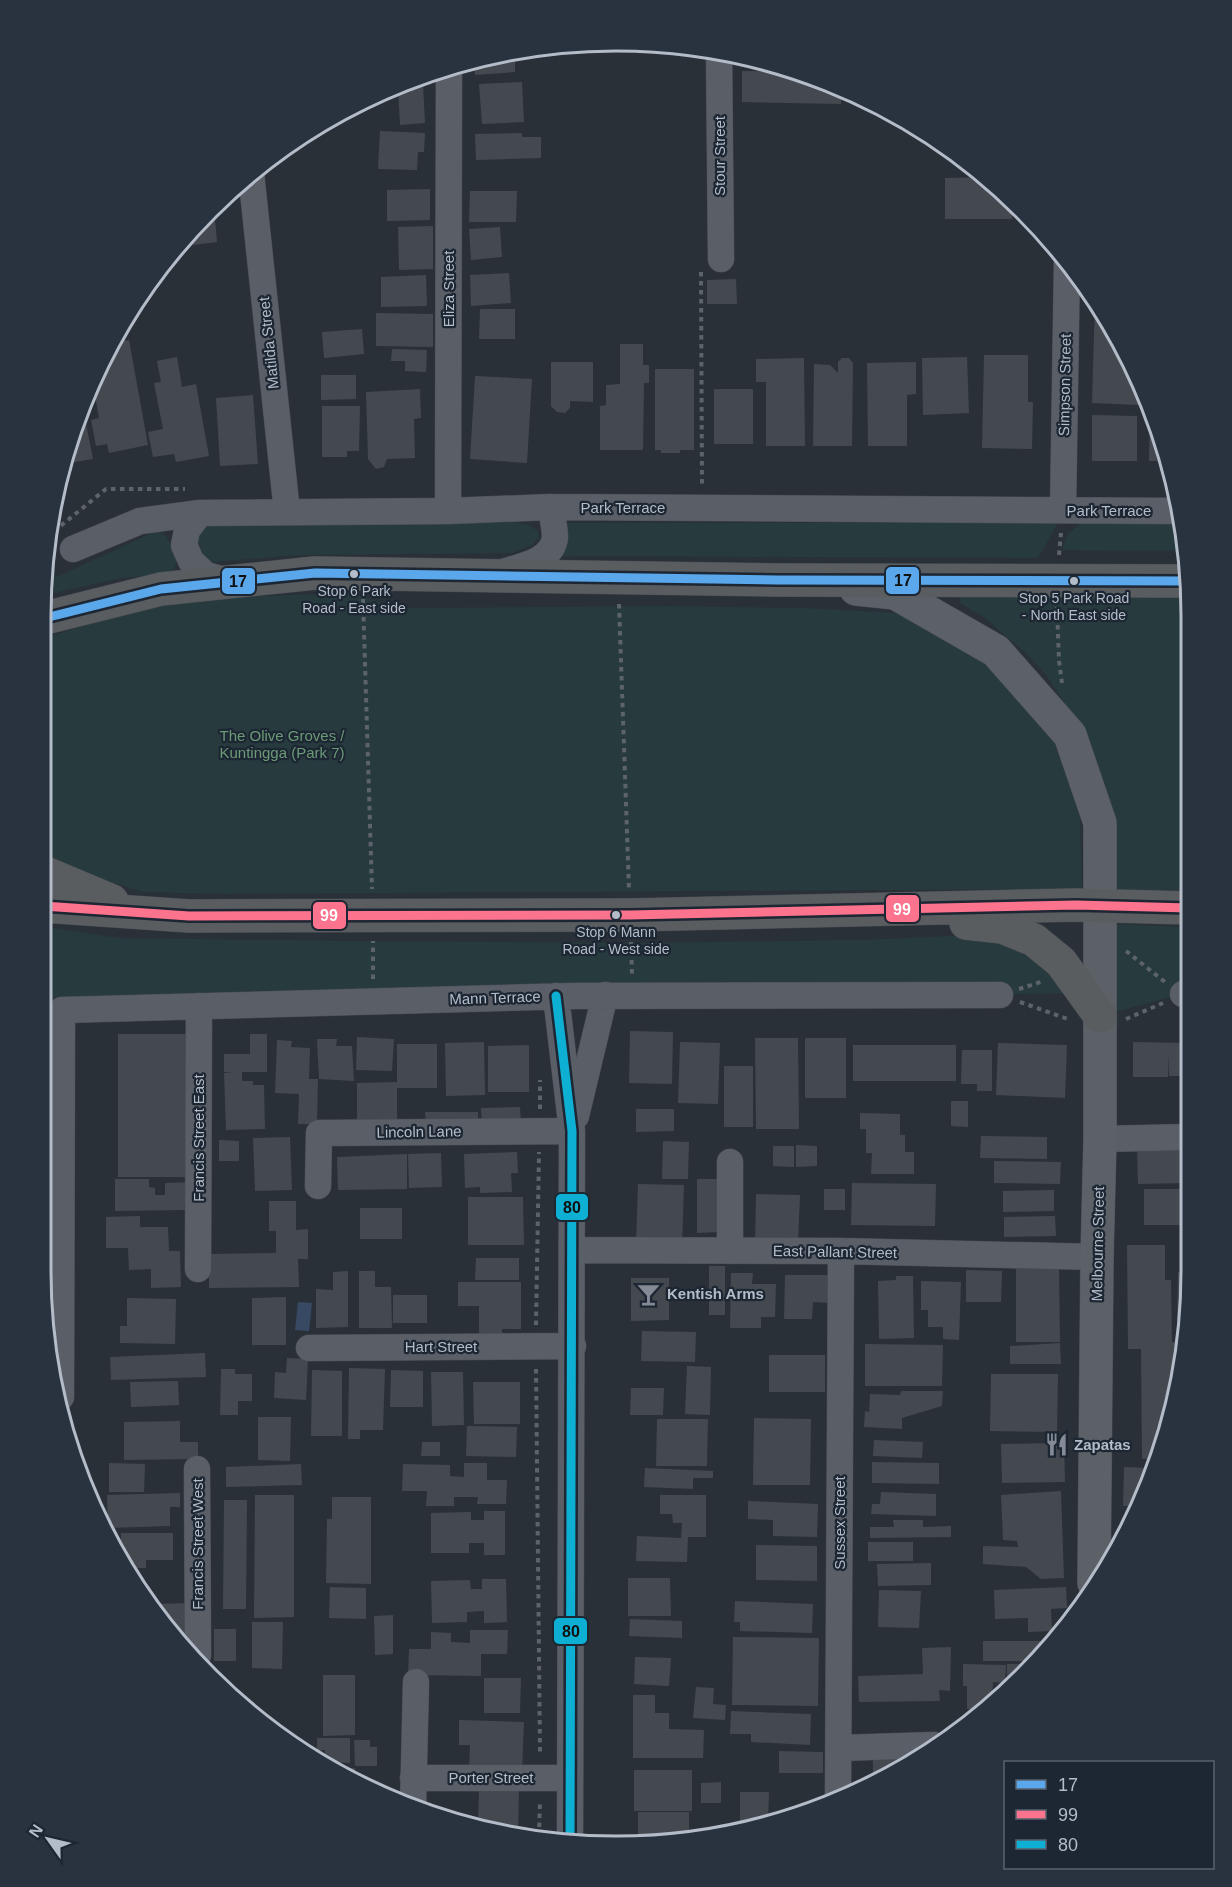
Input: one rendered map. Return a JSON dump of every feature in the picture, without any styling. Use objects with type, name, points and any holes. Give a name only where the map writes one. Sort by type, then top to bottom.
[{"type":"highway","points":[[51,616],[161,589],[315,573],[777,580],[1180,581]]},
{"type":"highway","points":[[51,875],[145,913]]},
{"type":"highway","points":[[51,888],[145,913]]},
{"type":"highway","points":[[51,907],[189,916],[630,915],[1099,906],[1181,908]]},
{"type":"highway","points":[[860,911],[1002,927],[1034,940],[1061,962],[1111,1018]]},
{"type":"main road","name":"Melbourne Street","points":[[777,580],[895,593],[996,651],[1070,735],[1100,823],[1099,906],[1111,1018],[1100,1139],[1094,1572]]},
{"type":"street","name":"Stour Street","points":[[720,61],[721,259]]},
{"type":"street","name":"Eliza Street","points":[[448,512],[449,76]]},
{"type":"street","name":"Matilda Street","points":[[252,184],[287,512]]},
{"type":"street","name":"Simpson Street","points":[[1063,510],[1067,276]]},
{"type":"street","name":"Park Terrace","points":[[73,549],[140,521],[200,513],[448,512],[551,507],[1171,511]]},
{"type":"street","points":[[491,576],[534,562],[549,552],[555,539],[551,507]]},
{"type":"street","points":[[200,513],[187,530],[184,545],[191,561],[206,575],[229,581]]},
{"type":"street","points":[[572,1131],[605,995]]},
{"type":"street","name":"Mann Terrace","points":[[61,1375],[62,1010],[605,995],[1000,995]]},
{"type":"street","points":[[556,996],[572,1131],[570,1834]]},
{"type":"street","name":"Francis Street East","points":[[198,1269],[199,1006]]},
{"type":"street","name":"Lincoln Lane","points":[[318,1186],[320,1133],[572,1131]]},
{"type":"street","points":[[1100,1139],[1181,1137]]},
{"type":"street","points":[[730,1161],[730,1251]]},
{"type":"street","name":"East Pallant Street","points":[[573,1250],[841,1251],[1097,1257]]},
{"type":"street","name":"Sussex Street","points":[[838,1790],[841,1251]]},
{"type":"street","name":"Hart Street","points":[[309,1348],[573,1346]]},
{"type":"street","name":"Francis Street West","points":[[197,1469],[198,1652]]},
{"type":"street","points":[[413,1798],[416,1682]]},
{"type":"street","points":[[839,1748],[923,1745]]},
{"type":"street","name":"Porter Street","points":[[413,1778],[570,1778]]},
{"type":"path","points":[[702,509],[701,269],[721,259]]},
{"type":"path","points":[[619,578],[629,894]]},
{"type":"path","points":[[363,596],[372,891]]},
{"type":"path","points":[[373,941],[373,1001]]},
{"type":"path","points":[[631,941],[633,996]]},
{"type":"path","points":[[1121,946],[1158,977],[1181,991]]},
{"type":"path","points":[[1000,995],[1046,981],[1050,975]]},
{"type":"path","points":[[1000,995],[1068,1019]]},
{"type":"path","points":[[1111,1018],[1181,995]]},
{"type":"path","points":[[536,1364],[539,1831]]},
{"type":"green space","points":[[209,521],[516,522],[538,531],[539,538],[532,545],[513,553],[300,555],[212,562],[192,551],[194,530]]},
{"type":"green space","points":[[561,523],[1058,523],[1038,558],[549,556]]},
{"type":"green space","points":[[1081,523],[1173,523],[1177,551],[1062,550],[1068,534]]},
{"type":"green space","points":[[156,531],[167,538],[177,559],[174,570],[167,574],[121,578],[52,594],[53,571],[57,577]]},
{"type":"green space","points":[[1180,592],[1181,891],[1107,892],[1080,731],[1046,675],[1028,655],[985,618],[960,603],[961,597]]},
{"type":"green space","name":"The Olive Groves / Kuntingga (Park 7)","points":[[354,593],[398,608],[666,606],[804,608],[895,613],[948,636],[988,662],[1053,740],[1069,779],[1080,819],[1082,889],[224,894],[143,892],[51,860],[51,636],[159,602]]},
{"type":"green space","points":[[1106,924],[1181,927],[1181,995],[1107,1014]]},
{"type":"green space","points":[[51,927],[117,938],[355,941],[639,943],[861,940],[996,934],[1083,993],[62,1010],[51,1008]]},
{"type":"water","points":[[298,1302],[312,1303],[309,1331],[295,1330]]},
{"type":"building","points":[[515,60],[515,72],[475,75],[475,69]]},
{"type":"building","points":[[742,71],[767,71],[841,98],[841,104],[742,102]]},
{"type":"building","points":[[522,82],[524,122],[482,124],[479,84]]},
{"type":"building","points":[[423,85],[425,123],[400,125],[398,95]]},
{"type":"building","points":[[380,131],[425,133],[424,152],[418,152],[417,170],[378,169]]},
{"type":"building","points":[[522,133],[522,137],[541,137],[541,158],[476,160],[475,134]]},
{"type":"building","points":[[972,177],[1012,212],[1012,219],[945,219],[945,178]]},
{"type":"building","points":[[430,189],[430,220],[387,221],[387,190]]},
{"type":"building","points":[[470,191],[517,191],[516,222],[469,222]]},
{"type":"building","points":[[215,217],[217,242],[189,245]]},
{"type":"building","points":[[433,226],[433,269],[399,270],[398,227]]},
{"type":"building","points":[[500,227],[502,257],[471,260],[469,229]]},
{"type":"building","points":[[509,273],[511,303],[471,306],[470,275]]},
{"type":"building","points":[[426,275],[427,306],[381,307],[381,277]]},
{"type":"building","points":[[736,279],[737,304],[707,304],[707,280]]},
{"type":"building","points":[[480,309],[515,309],[515,339],[479,339]]},
{"type":"building","points":[[376,313],[433,314],[433,347],[376,346]]},
{"type":"building","points":[[1095,316],[1123,366],[1138,400],[1138,405],[1092,403]]},
{"type":"building","points":[[362,329],[364,354],[324,358],[322,332]]},
{"type":"building","points":[[129,340],[148,445],[109,453],[107,444],[96,446],[91,420],[99,418],[95,397],[123,341]]},
{"type":"building","points":[[620,344],[643,344],[643,365],[649,365],[649,383],[644,383],[643,450],[600,450],[600,406],[606,405],[606,385],[620,384]]},
{"type":"building","points":[[392,349],[427,350],[426,372],[405,371],[405,361],[391,361]]},
{"type":"building","points":[[984,355],[1028,355],[1028,402],[1033,402],[1032,449],[982,448]]},
{"type":"building","points":[[177,357],[182,387],[196,384],[209,456],[176,462],[174,454],[153,457],[148,432],[163,429],[154,383],[161,382],[157,361]]},
{"type":"building","points":[[967,357],[969,413],[923,415],[922,358]]},
{"type":"building","points":[[804,358],[805,446],[766,446],[766,382],[756,382],[756,359]]},
{"type":"building","points":[[842,358],[849,358],[853,363],[852,446],[813,446],[814,364],[830,365],[838,373],[838,362]]},
{"type":"building","points":[[551,362],[593,362],[593,402],[570,401],[570,408],[565,413],[557,412],[551,406]]},
{"type":"building","points":[[916,362],[916,394],[907,395],[907,446],[868,446],[867,363]]},
{"type":"building","points":[[655,369],[694,369],[694,450],[661,453],[661,450],[655,450]]},
{"type":"building","points":[[321,375],[356,375],[356,399],[321,400]]},
{"type":"building","points":[[475,376],[532,379],[527,463],[470,459]]},
{"type":"building","points":[[420,389],[421,418],[414,419],[415,458],[387,459],[384,467],[376,469],[368,459],[366,392]]},
{"type":"building","points":[[714,389],[753,389],[753,444],[714,444]]},
{"type":"building","points":[[253,395],[258,464],[220,466],[216,398]]},
{"type":"building","points":[[322,406],[360,406],[359,451],[347,451],[347,457],[322,457]]},
{"type":"building","points":[[1092,415],[1137,416],[1137,461],[1092,461]]},
{"type":"building","points":[[86,422],[93,459],[72,462]]},
{"type":"building","points":[[1150,430],[1159,461],[1149,461]]},
{"type":"building","points":[[630,1031],[673,1032],[672,1084],[629,1083]]},
{"type":"building","points":[[118,1034],[192,1034],[192,1177],[118,1177]]},
{"type":"building","points":[[250,1034],[267,1034],[267,1072],[242,1072],[242,1081],[253,1081],[253,1085],[264,1085],[265,1129],[226,1130],[224,1073],[233,1072],[224,1072],[224,1054],[250,1054]]},
{"type":"building","points":[[357,1037],[394,1039],[392,1071],[356,1070]]},
{"type":"building","points":[[755,1038],[798,1038],[799,1129],[756,1129]]},
{"type":"building","points":[[805,1038],[846,1038],[846,1098],[805,1098]]},
{"type":"building","points":[[317,1039],[337,1039],[336,1046],[352,1046],[354,1081],[319,1079]]},
{"type":"building","points":[[277,1040],[292,1041],[291,1047],[310,1048],[309,1079],[318,1079],[317,1124],[298,1124],[299,1094],[275,1093]]},
{"type":"building","points":[[484,1042],[485,1095],[446,1096],[445,1043]]},
{"type":"building","points":[[680,1042],[720,1043],[718,1104],[678,1103]]},
{"type":"building","points":[[1133,1042],[1181,1043],[1181,1076],[1169,1076],[1169,1055],[1168,1077],[1133,1077]]},
{"type":"building","points":[[998,1043],[1067,1045],[1065,1098],[996,1095]]},
{"type":"building","points":[[397,1044],[437,1044],[437,1088],[397,1088],[397,1125],[357,1126],[357,1083],[397,1082]]},
{"type":"building","points":[[529,1045],[529,1092],[488,1092],[488,1046]]},
{"type":"building","points":[[853,1045],[956,1045],[956,1081],[853,1081]]},
{"type":"building","points":[[962,1050],[992,1050],[992,1091],[977,1091],[977,1084],[961,1084]]},
{"type":"building","points":[[724,1066],[753,1066],[753,1127],[724,1127]]},
{"type":"building","points":[[951,1101],[968,1101],[968,1127],[951,1126]]},
{"type":"building","points":[[520,1107],[521,1123],[482,1124],[481,1108]]},
{"type":"building","points":[[636,1109],[674,1109],[674,1131],[636,1132]]},
{"type":"building","points":[[425,1112],[478,1112],[478,1127],[426,1127]]},
{"type":"building","points":[[860,1113],[900,1114],[900,1135],[905,1135],[905,1152],[914,1152],[914,1174],[871,1174],[872,1153],[866,1153],[866,1129],[860,1129]]},
{"type":"building","points":[[981,1136],[1047,1137],[1047,1159],[980,1158]]},
{"type":"building","points":[[290,1137],[292,1190],[255,1191],[253,1138]]},
{"type":"building","points":[[219,1140],[239,1141],[239,1161],[219,1161]]},
{"type":"building","points":[[663,1141],[689,1142],[688,1179],[662,1179]]},
{"type":"building","points":[[1181,1144],[1181,1183],[1138,1184],[1137,1146]]},
{"type":"building","points":[[796,1145],[817,1146],[817,1166],[796,1167]]},
{"type":"building","points":[[773,1146],[794,1146],[794,1167],[773,1166]]},
{"type":"building","points":[[517,1152],[518,1173],[511,1173],[512,1192],[480,1193],[480,1187],[465,1188],[464,1154]]},
{"type":"building","points":[[441,1153],[442,1187],[409,1188],[408,1154]]},
{"type":"building","points":[[407,1154],[407,1189],[338,1190],[337,1157]]},
{"type":"building","points":[[994,1161],[1061,1162],[1060,1184],[994,1183]]},
{"type":"building","points":[[115,1179],[149,1179],[149,1187],[155,1188],[155,1195],[165,1195],[165,1183],[193,1182],[186,1210],[115,1211]]},
{"type":"building","points":[[697,1179],[717,1179],[718,1232],[697,1233]]},
{"type":"building","points":[[852,1183],[936,1184],[935,1226],[851,1225]]},
{"type":"building","points":[[638,1184],[684,1185],[682,1246],[636,1244]]},
{"type":"building","points":[[824,1189],[845,1189],[845,1210],[824,1210]]},
{"type":"building","points":[[1144,1189],[1181,1189],[1181,1225],[1144,1225]]},
{"type":"building","points":[[1054,1190],[1054,1211],[1003,1212],[1003,1191]]},
{"type":"building","points":[[756,1194],[800,1195],[798,1243],[755,1242]]},
{"type":"building","points":[[468,1197],[523,1197],[524,1245],[468,1245]]},
{"type":"building","points":[[269,1201],[296,1201],[296,1230],[308,1229],[308,1259],[298,1259],[299,1287],[209,1288],[209,1254],[276,1253],[276,1231],[269,1231]]},
{"type":"building","points":[[360,1208],[402,1208],[402,1239],[360,1239]]},
{"type":"building","points":[[140,1216],[140,1227],[168,1227],[169,1251],[180,1251],[181,1287],[151,1288],[151,1269],[129,1270],[128,1248],[106,1248],[106,1217]]},
{"type":"building","points":[[1055,1216],[1056,1236],[1004,1237],[1004,1217]]},
{"type":"building","points":[[1127,1245],[1165,1245],[1165,1280],[1171,1280],[1172,1342],[1176,1342],[1162,1417],[1149,1459],[1142,1459],[1141,1349],[1128,1349]]},
{"type":"building","points":[[476,1258],[519,1258],[519,1280],[475,1280]]},
{"type":"building","points":[[709,1266],[725,1266],[725,1315],[709,1315]]},
{"type":"building","points":[[1059,1267],[1060,1342],[1016,1342],[1016,1268]]},
{"type":"building","points":[[966,1270],[1002,1271],[1001,1302],[966,1302]]},
{"type":"building","points":[[348,1271],[348,1327],[316,1328],[316,1289],[333,1290],[333,1272]]},
{"type":"building","points":[[359,1271],[375,1271],[375,1287],[391,1287],[392,1328],[359,1328]]},
{"type":"building","points":[[1178,1272],[1181,1272],[1180,1308],[1177,1320]]},
{"type":"building","points":[[731,1273],[753,1273],[752,1284],[776,1284],[775,1317],[761,1317],[761,1328],[730,1328]]},
{"type":"building","points":[[785,1275],[831,1275],[830,1303],[813,1302],[812,1319],[784,1319]]},
{"type":"building","points":[[896,1276],[913,1276],[914,1338],[879,1339],[878,1281],[896,1280]]},
{"type":"building","points":[[631,1278],[669,1278],[669,1320],[631,1321]]},
{"type":"building","points":[[921,1281],[961,1282],[959,1340],[943,1339],[943,1327],[928,1327],[928,1310],[921,1310]]},
{"type":"building","points":[[458,1282],[521,1282],[521,1329],[502,1329],[502,1341],[479,1341],[479,1306],[458,1306]]},
{"type":"building","points":[[393,1295],[427,1295],[427,1323],[393,1323]]},
{"type":"building","points":[[286,1297],[286,1345],[252,1345],[252,1298]]},
{"type":"building","points":[[127,1298],[176,1299],[175,1344],[120,1343],[120,1326],[127,1326]]},
{"type":"building","points":[[642,1331],[696,1332],[695,1362],[641,1361]]},
{"type":"building","points":[[1060,1343],[1061,1364],[1010,1364],[1010,1346]]},
{"type":"building","points":[[865,1344],[943,1345],[942,1386],[865,1386]]},
{"type":"building","points":[[205,1353],[206,1377],[111,1380],[110,1357]]},
{"type":"building","points":[[769,1355],[825,1355],[825,1392],[769,1392]]},
{"type":"building","points":[[287,1358],[308,1359],[306,1400],[274,1398],[275,1372],[286,1373]]},
{"type":"building","points":[[687,1366],[711,1367],[710,1415],[685,1414]]},
{"type":"building","points":[[349,1368],[385,1369],[383,1430],[360,1430],[360,1439],[348,1439]]},
{"type":"building","points":[[221,1369],[235,1369],[235,1374],[252,1374],[252,1401],[238,1401],[238,1415],[220,1415]]},
{"type":"building","points":[[312,1370],[342,1371],[342,1436],[311,1436]]},
{"type":"building","points":[[391,1370],[423,1371],[423,1407],[390,1407]]},
{"type":"building","points":[[431,1372],[463,1372],[464,1425],[432,1426]]},
{"type":"building","points":[[991,1374],[1058,1374],[1057,1432],[990,1431]]},
{"type":"building","points":[[178,1381],[179,1405],[131,1407],[130,1382]]},
{"type":"building","points":[[473,1382],[520,1382],[520,1424],[474,1424]]},
{"type":"building","points":[[631,1388],[664,1388],[663,1415],[630,1415]]},
{"type":"building","points":[[901,1391],[943,1391],[942,1406],[902,1418],[902,1429],[864,1427],[865,1411],[869,1412],[870,1394],[900,1395]]},
{"type":"building","points":[[258,1417],[291,1417],[290,1461],[258,1460]]},
{"type":"building","points":[[754,1418],[811,1419],[810,1485],[753,1485]]},
{"type":"building","points":[[657,1419],[708,1419],[707,1466],[656,1466]]},
{"type":"building","points":[[180,1421],[180,1442],[198,1442],[198,1459],[124,1460],[124,1422]]},
{"type":"building","points":[[467,1426],[517,1427],[516,1457],[466,1456]]},
{"type":"building","points":[[874,1440],[923,1442],[922,1458],[873,1456]]},
{"type":"building","points":[[422,1442],[440,1442],[440,1456],[421,1456]]},
{"type":"building","points":[[1064,1443],[1065,1482],[1002,1483],[1001,1444]]},
{"type":"building","points":[[872,1462],[939,1463],[939,1484],[872,1483]]},
{"type":"building","points":[[109,1463],[145,1464],[144,1492],[109,1492]]},
{"type":"building","points":[[464,1463],[487,1463],[487,1480],[507,1480],[506,1504],[477,1504],[478,1497],[454,1497],[454,1506],[426,1506],[427,1491],[402,1491],[403,1464],[450,1465],[450,1476],[464,1477]]},
{"type":"building","points":[[301,1464],[302,1485],[226,1487],[226,1467]]},
{"type":"building","points":[[1124,1467],[1145,1468],[1130,1506],[1123,1506]]},
{"type":"building","points":[[645,1468],[713,1471],[713,1478],[693,1478],[693,1489],[644,1487]]},
{"type":"building","points":[[1061,1491],[1064,1578],[1041,1579],[1026,1567],[983,1564],[983,1546],[1018,1547],[1017,1541],[1003,1540],[1001,1495]]},
{"type":"building","points":[[881,1492],[936,1494],[936,1516],[871,1514],[872,1504],[880,1504]]},
{"type":"building","points":[[180,1493],[180,1507],[170,1507],[170,1526],[113,1528],[108,1518],[107,1495]]},
{"type":"building","points":[[255,1495],[294,1495],[294,1617],[254,1618]]},
{"type":"building","points":[[660,1495],[706,1495],[706,1537],[688,1537],[687,1562],[636,1561],[637,1536],[681,1538],[682,1523],[673,1523],[672,1514],[660,1514]]},
{"type":"building","points":[[332,1497],[371,1497],[371,1584],[326,1583],[327,1519],[332,1519]]},
{"type":"building","points":[[224,1500],[247,1500],[246,1609],[223,1609]]},
{"type":"building","points":[[748,1501],[818,1504],[817,1537],[773,1536],[773,1520],[748,1519]]},
{"type":"building","points":[[484,1511],[505,1511],[505,1555],[484,1555],[484,1543],[469,1543],[469,1553],[431,1553],[431,1513],[471,1512],[471,1520],[484,1520]]},
{"type":"building","points":[[893,1520],[923,1520],[923,1527],[951,1526],[951,1537],[870,1538],[870,1527],[894,1527]]},
{"type":"building","points":[[121,1533],[173,1533],[173,1560],[146,1560],[146,1568],[136,1568],[121,1542]]},
{"type":"building","points":[[868,1542],[913,1542],[913,1561],[868,1561]]},
{"type":"building","points":[[756,1545],[817,1546],[817,1581],[756,1580]]},
{"type":"building","points":[[931,1563],[931,1585],[878,1586],[877,1564]]},
{"type":"building","points":[[628,1578],[670,1578],[671,1616],[628,1616]]},
{"type":"building","points":[[482,1579],[506,1579],[507,1622],[484,1623],[484,1611],[467,1612],[467,1622],[432,1623],[431,1581],[470,1580],[471,1589],[482,1589]]},
{"type":"building","points":[[330,1587],[366,1588],[366,1619],[329,1618]]},
{"type":"building","points":[[1066,1587],[1067,1608],[1051,1609],[1051,1631],[1028,1632],[1028,1618],[995,1619],[994,1590]]},
{"type":"building","points":[[879,1590],[921,1591],[919,1628],[878,1627]]},
{"type":"building","points":[[735,1601],[813,1604],[812,1633],[740,1631],[740,1622],[734,1622]]},
{"type":"building","points":[[190,1603],[192,1645],[168,1615],[160,1604]]},
{"type":"building","points":[[393,1615],[393,1654],[375,1655],[374,1616]]},
{"type":"building","points":[[630,1619],[682,1621],[682,1638],[629,1636]]},
{"type":"building","points":[[252,1622],[283,1622],[282,1669],[252,1668]]},
{"type":"building","points":[[214,1629],[236,1629],[236,1661],[214,1661]]},
{"type":"building","points":[[470,1630],[508,1630],[507,1654],[481,1654],[481,1676],[408,1675],[409,1649],[431,1649],[431,1632],[451,1633],[451,1642],[470,1643]]},
{"type":"building","points":[[733,1637],[819,1638],[818,1706],[732,1705]]},
{"type":"building","points":[[983,1641],[1043,1641],[1025,1661],[983,1661]]},
{"type":"building","points":[[951,1647],[950,1691],[939,1690],[940,1701],[859,1702],[858,1676],[923,1674],[922,1648]]},
{"type":"building","points":[[635,1657],[671,1658],[669,1686],[634,1684]]},
{"type":"building","points":[[963,1664],[1006,1665],[1005,1681],[993,1682],[992,1693],[973,1709],[967,1709],[967,1686],[963,1686]]},
{"type":"building","points":[[1007,1664],[1022,1664],[1016,1671],[1007,1679]]},
{"type":"building","points":[[323,1675],[355,1675],[355,1735],[323,1736]]},
{"type":"building","points":[[484,1678],[521,1678],[520,1713],[484,1713]]},
{"type":"building","points":[[696,1687],[714,1688],[713,1704],[726,1705],[725,1720],[693,1718]]},
{"type":"building","points":[[633,1695],[655,1695],[655,1713],[669,1713],[669,1729],[704,1730],[703,1758],[633,1758]]},
{"type":"building","points":[[731,1711],[811,1714],[810,1745],[751,1742],[751,1734],[730,1734]]},
{"type":"building","points":[[459,1720],[524,1722],[522,1774],[469,1773],[470,1745],[459,1745]]},
{"type":"building","points":[[317,1738],[350,1738],[350,1763],[338,1763],[325,1755],[325,1750],[317,1750]]},
{"type":"building","points":[[354,1740],[370,1740],[370,1747],[377,1747],[377,1766],[355,1766]]},
{"type":"building","points":[[779,1751],[823,1752],[823,1773],[779,1773]]},
{"type":"building","points":[[898,1757],[898,1760],[873,1774],[873,1758]]},
{"type":"building","points":[[634,1770],[692,1770],[692,1811],[634,1811]]},
{"type":"building","points":[[721,1782],[721,1803],[701,1803],[701,1783]]},
{"type":"building","points":[[479,1791],[519,1791],[518,1827],[478,1819]]},
{"type":"building","points":[[740,1792],[769,1792],[768,1815],[740,1822]]},
{"type":"building","points":[[638,1812],[689,1812],[689,1831],[638,1835]]},
{"type":"transit line","name":"17","points":[[51,616],[161,589],[315,573],[777,580],[1180,581]]},
{"type":"transit line","name":"99","points":[[51,907],[189,916],[630,915],[1076,905],[1181,908]]},
{"type":"transit line","name":"80","points":[[556,996],[572,1131],[570,1834]]},
{"type":"place","name":"Stop 6 Park Road - East side","points":[[354,574]]},
{"type":"place","name":"Stop 5 Park Road - North East side","points":[[1074,581]]},
{"type":"place","name":"Stop 6 Mann Road - West side","points":[[616,915]]},
{"type":"place","name":"Kentish Arms","points":[[649,1294]]},
{"type":"place","name":"Zapatas","points":[[1056,1445]]}]
